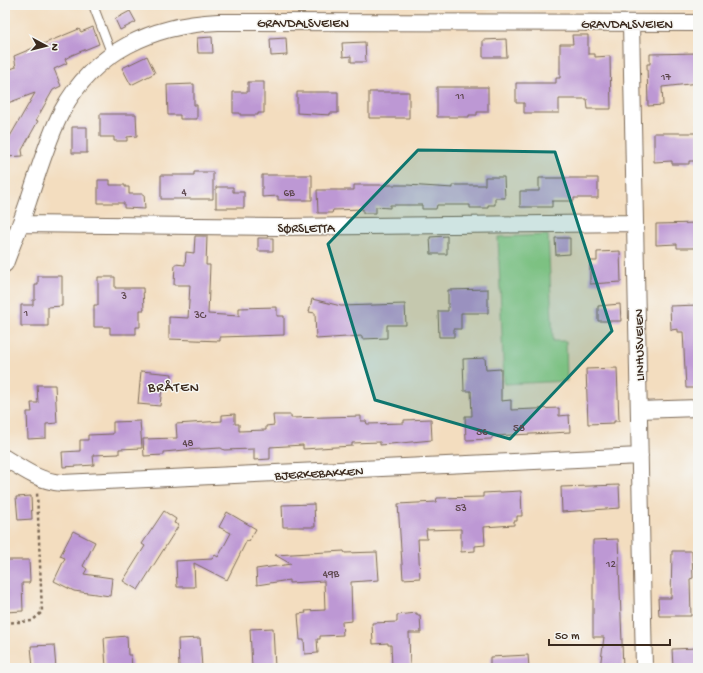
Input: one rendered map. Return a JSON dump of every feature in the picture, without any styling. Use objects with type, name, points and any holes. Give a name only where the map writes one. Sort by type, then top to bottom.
[{"type":"street","name":"GRAVDALSVEIEN","points":[[13,232],[53,131],[63,110],[86,78],[112,55],[133,41],[149,34],[181,25],[198,23],[698,23]]},
{"type":"street","name":"LINHUSVEIEN","points":[[631,23],[644,668]]},
{"type":"street","name":"SØRSLETTA","points":[[13,232],[634,223]]},
{"type":"street","points":[[5,264],[13,232]]},
{"type":"street","points":[[639,410],[698,408]]},
{"type":"street","name":"BJERKEBAKKEN","points":[[5,458],[36,477],[48,482],[62,483],[640,456]]},
{"type":"lane","points":[[93,5],[112,55]]},
{"type":"path","points":[[5,623],[32,620],[42,612],[36,477]]},
{"type":"highlighted area","points":[[418,150],[555,152],[612,331],[510,439],[375,400],[328,244]]},
{"type":"green space","points":[[548,235],[553,341],[566,341],[567,381],[504,384],[498,237]]},
{"type":"building","points":[[130,11],[136,22],[120,30],[115,19]]},
{"type":"building","points":[[93,27],[99,44],[72,55],[65,59],[67,63],[54,69],[61,86],[53,90],[36,120],[38,121],[22,150],[23,156],[5,157],[5,145],[35,93],[5,104],[5,71],[16,67],[14,56],[79,29],[81,32]]},
{"type":"building","points":[[572,35],[588,35],[588,54],[595,54],[595,57],[610,56],[611,109],[588,109],[587,99],[559,99],[559,113],[524,113],[524,103],[516,103],[516,83],[556,83],[556,78],[560,78],[560,44],[573,44]]},
{"type":"building","points":[[212,37],[213,53],[198,53],[197,38]]},
{"type":"building","points":[[286,38],[287,55],[271,56],[270,39]]},
{"type":"building","points":[[506,39],[507,57],[483,57],[483,40]]},
{"type":"building","points":[[365,42],[366,62],[351,62],[351,56],[343,57],[342,43]]},
{"type":"building","points":[[698,53],[698,83],[662,87],[663,105],[648,106],[647,64],[650,64],[650,54]]},
{"type":"building","points":[[147,56],[155,73],[131,85],[122,68]]},
{"type":"building","points":[[248,82],[264,82],[264,113],[258,113],[258,115],[240,115],[240,113],[233,113],[233,92],[248,92]]},
{"type":"building","points":[[194,84],[194,105],[197,105],[197,119],[180,119],[180,115],[168,115],[167,85]]},
{"type":"building","points":[[437,87],[488,87],[488,112],[477,112],[477,115],[469,115],[469,117],[437,117]]},
{"type":"building","points":[[297,92],[338,92],[338,113],[330,113],[330,115],[297,113]]},
{"type":"building","points":[[369,92],[409,92],[409,118],[369,118]]},
{"type":"building","points":[[100,114],[136,114],[137,136],[127,137],[127,141],[114,141],[114,137],[100,137]]},
{"type":"building","points":[[72,127],[87,127],[87,153],[72,153]]},
{"type":"building","points":[[654,133],[698,133],[698,161],[689,161],[689,164],[672,164],[672,161],[654,162]]},
{"type":"building","points":[[194,172],[213,172],[213,199],[161,199],[161,175],[194,175]]},
{"type":"building","points":[[262,175],[312,175],[312,200],[278,200],[278,196],[262,197]]},
{"type":"building","points":[[485,177],[504,177],[505,198],[495,198],[495,205],[488,205],[488,208],[470,208],[470,205],[437,205],[436,209],[422,209],[422,205],[390,205],[390,208],[376,207],[376,213],[363,213],[363,209],[333,210],[332,213],[318,213],[317,190],[354,190],[354,185],[407,185],[453,188],[453,185],[485,185]]},
{"type":"building","points":[[539,178],[598,178],[598,198],[574,198],[574,201],[552,201],[552,207],[520,207],[520,191],[539,191]]},
{"type":"building","points":[[98,180],[110,180],[110,185],[125,185],[125,187],[129,187],[129,194],[144,194],[145,209],[124,208],[124,203],[98,203]]},
{"type":"building","points":[[216,187],[233,187],[233,192],[244,192],[244,208],[216,208]]},
{"type":"building","points":[[698,223],[698,248],[677,248],[677,244],[656,245],[656,224]]},
{"type":"building","points":[[195,236],[207,236],[206,265],[210,265],[208,314],[239,316],[239,308],[277,307],[277,316],[284,316],[284,335],[220,337],[220,341],[169,339],[169,317],[188,318],[190,285],[174,285],[175,264],[185,265],[186,252],[194,253]]},
{"type":"building","points":[[447,236],[447,254],[431,254],[430,237]]},
{"type":"building","points":[[258,238],[273,238],[273,251],[258,251]]},
{"type":"building","points":[[555,238],[570,238],[570,254],[556,255]]},
{"type":"building","points":[[620,251],[621,282],[590,284],[590,261],[597,261],[597,252]]},
{"type":"building","points":[[38,276],[62,276],[62,306],[48,307],[48,326],[21,326],[21,305],[33,305],[33,300],[35,300],[35,285],[38,285]]},
{"type":"building","points":[[98,277],[115,277],[115,288],[143,288],[144,310],[140,310],[140,327],[136,327],[136,334],[110,334],[110,327],[94,327],[94,305],[98,305]]},
{"type":"building","points":[[488,289],[488,313],[461,313],[461,329],[454,329],[454,337],[439,337],[438,311],[448,311],[448,290]]},
{"type":"building","points":[[312,299],[341,306],[405,304],[406,325],[387,325],[387,338],[362,339],[362,336],[316,339],[315,313],[309,312]]},
{"type":"building","points":[[620,304],[621,321],[598,321],[598,306]]},
{"type":"building","points":[[698,305],[698,388],[686,388],[683,332],[678,332],[678,329],[671,330],[670,306]]},
{"type":"building","points":[[485,358],[486,370],[501,369],[501,401],[511,400],[511,410],[559,408],[559,416],[569,415],[570,432],[493,436],[491,439],[466,440],[465,416],[472,416],[471,391],[464,391],[463,359]]},
{"type":"building","points":[[617,368],[619,421],[614,421],[614,423],[588,424],[586,369]]},
{"type":"building","points":[[141,371],[172,374],[171,388],[162,387],[160,406],[138,404]]},
{"type":"building","points":[[37,385],[55,385],[57,423],[46,424],[46,438],[28,439],[27,412],[32,412],[31,403],[38,403]]},
{"type":"building","points":[[235,414],[235,424],[239,424],[239,431],[266,430],[266,426],[274,425],[273,415],[291,415],[291,418],[361,416],[361,421],[366,421],[367,424],[404,423],[404,420],[431,419],[432,440],[380,445],[380,442],[352,443],[352,446],[303,449],[303,445],[270,447],[270,459],[254,460],[254,449],[224,450],[221,448],[185,450],[164,452],[164,455],[144,456],[143,439],[177,438],[176,424],[222,421],[222,415]]},
{"type":"building","points":[[140,421],[142,448],[119,449],[119,454],[93,455],[94,465],[63,467],[62,452],[80,451],[80,440],[88,440],[88,435],[113,434],[113,422]]},
{"type":"building","points":[[619,485],[620,508],[562,512],[561,487]]},
{"type":"building","points":[[521,491],[522,516],[517,516],[517,521],[514,521],[514,525],[484,527],[485,545],[475,546],[475,551],[461,552],[461,529],[426,530],[427,539],[418,539],[420,578],[403,579],[398,504],[436,502],[437,498],[483,497],[483,493]]},
{"type":"building","points":[[31,496],[32,519],[18,520],[16,497]]},
{"type":"building","points":[[314,504],[315,527],[283,527],[282,505]]},
{"type":"building","points":[[164,511],[176,519],[174,523],[179,525],[138,590],[123,581],[145,546],[142,544]]},
{"type":"building","points":[[227,512],[256,529],[249,541],[247,540],[227,580],[194,563],[195,587],[177,587],[176,561],[212,559],[215,555],[218,557],[231,533],[219,527]]},
{"type":"building","points":[[73,531],[95,542],[83,566],[87,569],[84,574],[112,578],[110,596],[74,591],[54,581],[65,558],[60,556]]},
{"type":"building","points":[[618,539],[623,668],[600,668],[604,637],[593,637],[593,540]]},
{"type":"building","points":[[344,551],[345,553],[377,552],[379,580],[351,582],[352,621],[342,622],[343,635],[320,636],[320,639],[317,639],[318,653],[305,654],[304,640],[300,640],[298,614],[306,613],[305,611],[325,610],[324,581],[289,583],[289,580],[257,585],[256,569],[291,564],[275,555]]},
{"type":"building","points":[[672,551],[692,551],[693,578],[690,579],[691,616],[659,616],[658,598],[671,598]]},
{"type":"building","points":[[5,560],[29,560],[30,581],[29,583],[22,583],[23,611],[5,612]]},
{"type":"building","points":[[417,613],[417,615],[420,615],[421,633],[409,633],[410,668],[392,668],[391,645],[388,645],[388,643],[373,644],[372,623],[397,622],[397,615]]},
{"type":"building","points":[[273,628],[275,668],[252,668],[250,629]]},
{"type":"building","points":[[127,636],[128,655],[131,655],[132,668],[106,668],[104,638]]},
{"type":"building","points":[[200,638],[202,668],[179,668],[178,639]]},
{"type":"building","points":[[54,645],[56,668],[33,668],[31,646]]},
{"type":"building","points":[[698,648],[698,668],[673,668],[672,649]]},
{"type":"building","points":[[528,655],[529,668],[490,668],[490,657]]},
{"type":"district","name":"BRÅTEN","points":[[174,386]]}]
